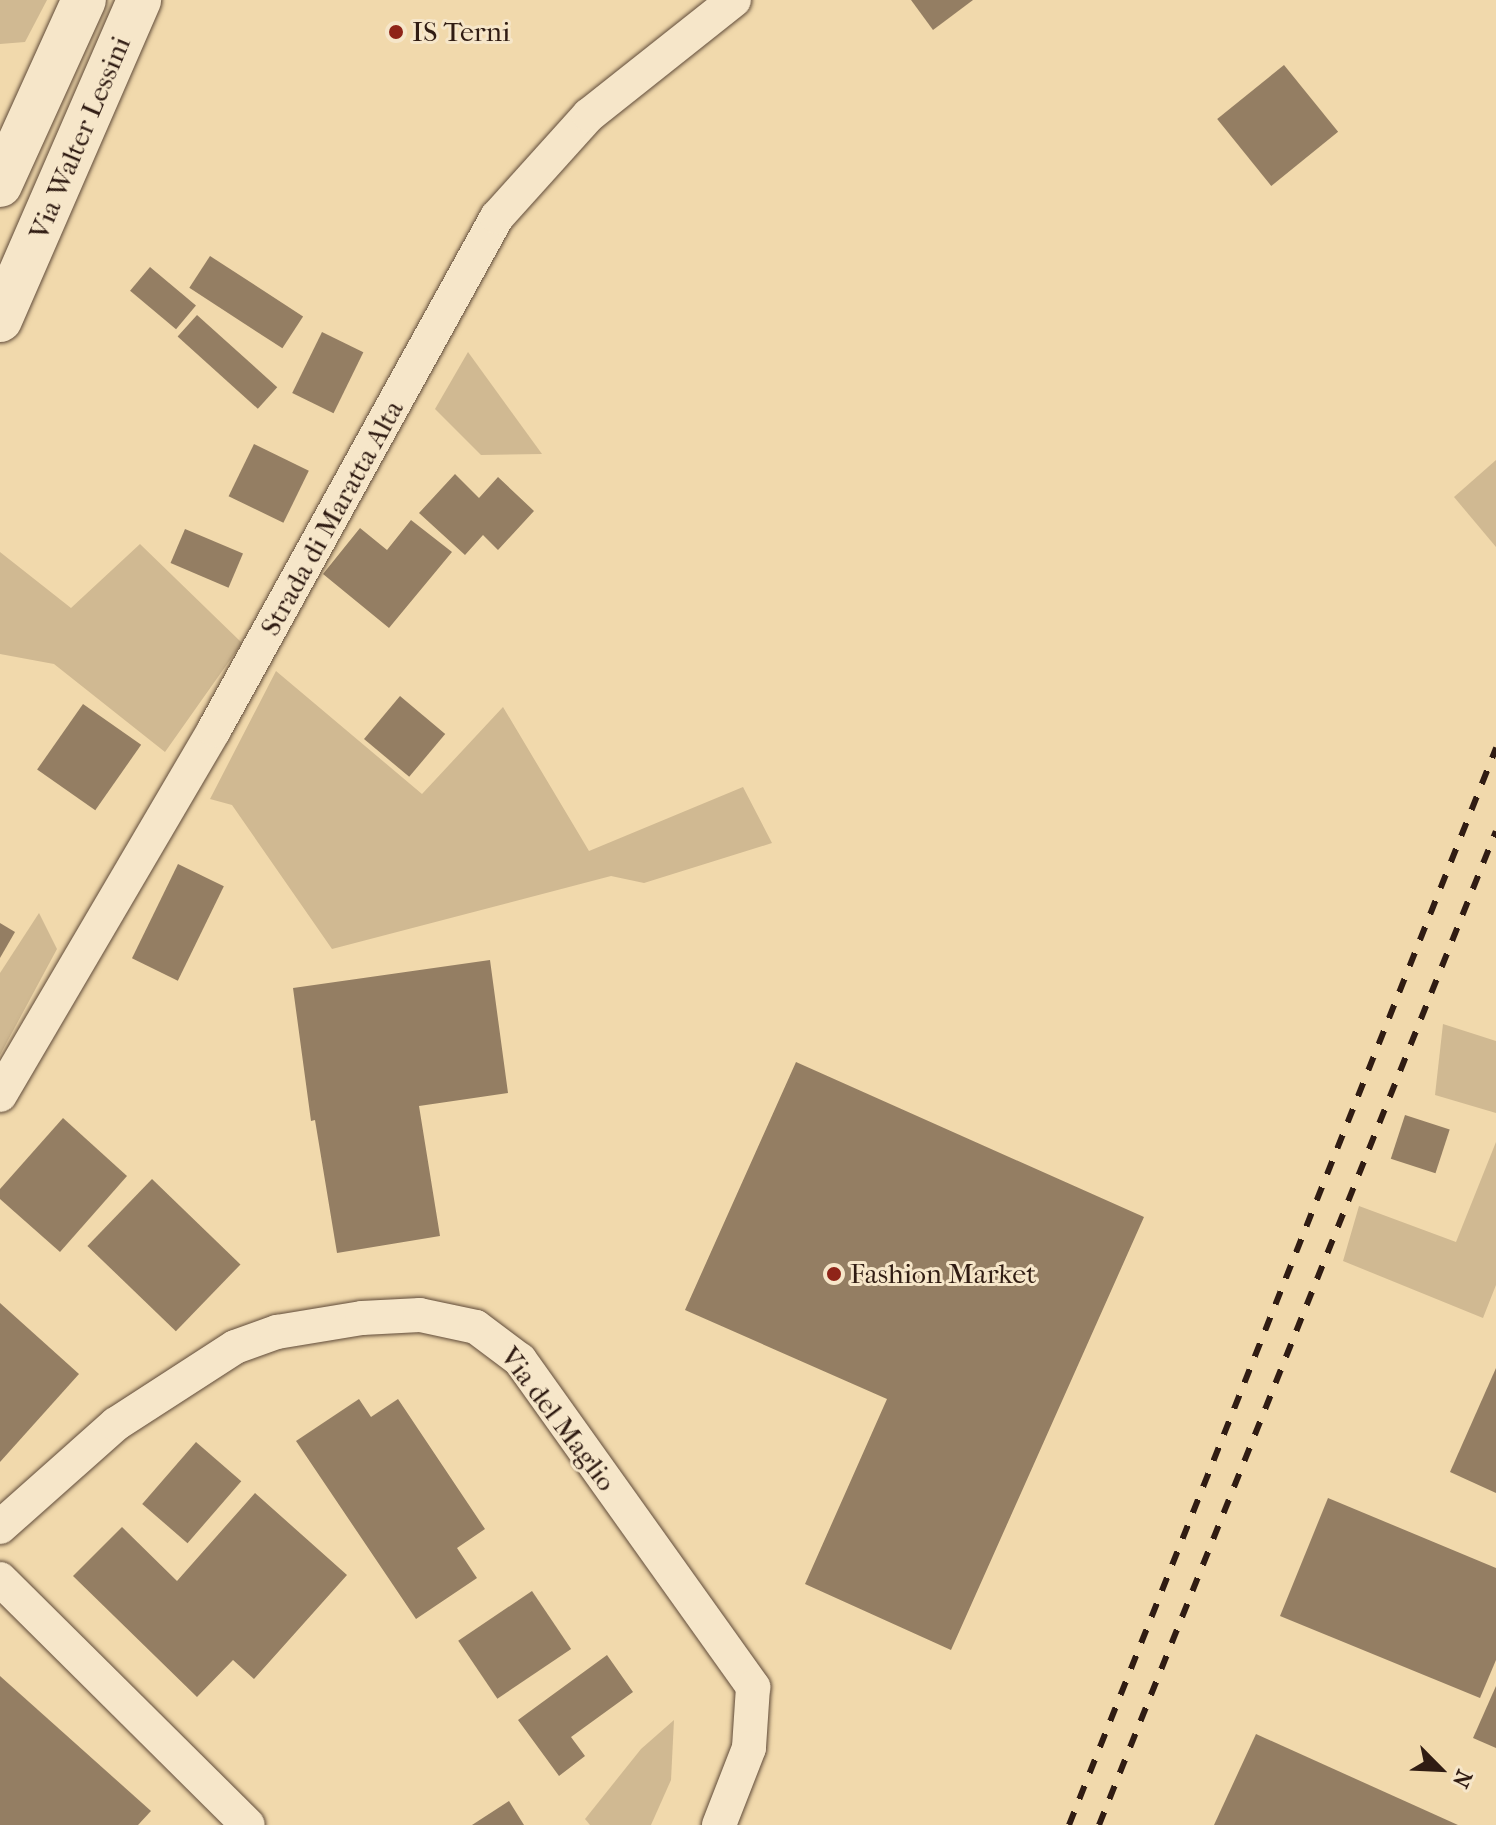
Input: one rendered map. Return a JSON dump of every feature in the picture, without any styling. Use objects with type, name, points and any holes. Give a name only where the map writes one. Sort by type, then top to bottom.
[{"type":"main road","name":"Via Walter Lessini","points":[[0,185],[84,0]]},
{"type":"main road","name":"Via Walter Lessini","points":[[0,320],[139,0]]},
{"type":"street","name":"Strada di Maratta Alta","points":[[0,1095],[214,730],[497,217],[589,115],[734,0]]},
{"type":"street","name":"Via del Maglio","points":[[0,1527],[116,1424],[235,1347],[277,1332],[362,1318],[420,1315],[476,1327],[520,1360],[753,1687],[749,1748],[719,1825]]},
{"type":"street","points":[[0,1579],[248,1825]]},
{"type":"shaded area","points":[[0,0],[47,0],[25,42],[0,44]]},
{"type":"shaded area","points":[[468,352],[542,454],[481,455],[435,409]]},
{"type":"shaded area","points":[[1496,460],[1496,547],[1454,497]]},
{"type":"shaded area","points":[[140,544],[242,643],[165,752],[54,664],[0,654],[0,552],[71,608]]},
{"type":"shaded area","points":[[276,671],[422,794],[503,707],[589,851],[743,787],[772,843],[644,883],[611,876],[332,949],[232,805],[210,799]]},
{"type":"shaded area","points":[[39,913],[57,949],[0,1055],[0,973]]},
{"type":"shaded area","points":[[1443,1024],[1496,1041],[1496,1113],[1435,1095]]},
{"type":"shaded area","points":[[1496,1142],[1496,1285],[1483,1318],[1343,1261],[1359,1206],[1456,1242]]},
{"type":"shaded area","points":[[674,1720],[671,1780],[651,1825],[590,1825],[585,1819],[641,1749]]},
{"type":"building","points":[[911,0],[973,0],[933,30]]},
{"type":"building","points":[[1284,65],[1338,132],[1271,186],[1217,119]]},
{"type":"building","points":[[210,256],[303,316],[282,348],[189,288]]},
{"type":"building","points":[[150,267],[196,306],[176,329],[130,291]]},
{"type":"building","points":[[197,315],[277,387],[258,409],[178,337]]},
{"type":"building","points":[[322,332],[363,352],[334,413],[292,393]]},
{"type":"building","points":[[254,444],[309,471],[283,523],[229,496]]},
{"type":"building","points":[[455,474],[479,498],[498,477],[534,511],[498,550],[483,535],[465,555],[419,513]]},
{"type":"building","points":[[411,520],[452,552],[389,628],[323,574],[360,528],[387,550]]},
{"type":"building","points":[[185,529],[243,554],[229,588],[171,563]]},
{"type":"building","points":[[400,696],[445,734],[409,777],[364,739]]},
{"type":"building","points":[[83,704],[141,745],[95,810],[37,770]]},
{"type":"building","points":[[178,864],[224,886],[178,981],[132,958]]},
{"type":"building","points":[[0,923],[15,932],[0,958]]},
{"type":"building","points":[[490,960],[508,1093],[419,1106],[440,1236],[337,1253],[315,1120],[311,1121],[293,988]]},
{"type":"building","points":[[796,1062],[1144,1217],[951,1650],[805,1584],[887,1399],[685,1310]]},
{"type":"building","points":[[1405,1115],[1450,1130],[1435,1173],[1391,1159]]},
{"type":"building","points":[[63,1118],[127,1176],[60,1252],[0,1199],[0,1189]]},
{"type":"building","points":[[152,1179],[240,1264],[176,1331],[87,1246]]},
{"type":"building","points":[[0,1303],[79,1374],[0,1462]]},
{"type":"building","points":[[1496,1368],[1496,1493],[1450,1472]]},
{"type":"building","points":[[359,1399],[371,1417],[398,1399],[485,1529],[457,1548],[477,1578],[416,1619],[296,1441]]},
{"type":"building","points":[[196,1442],[241,1481],[187,1543],[142,1504]]},
{"type":"building","points":[[255,1493],[347,1575],[254,1679],[233,1660],[197,1697],[73,1576],[122,1527],[177,1581]]},
{"type":"building","points":[[1328,1498],[1496,1568],[1496,1660],[1480,1698],[1280,1616]]},
{"type":"building","points":[[532,1591],[571,1649],[497,1699],[458,1641]]},
{"type":"building","points":[[607,1655],[633,1692],[571,1737],[585,1756],[559,1776],[518,1720]]},
{"type":"building","points":[[0,1676],[151,1811],[138,1825],[0,1825]]},
{"type":"building","points":[[1496,1686],[1496,1748],[1473,1738]]},
{"type":"building","points":[[1256,1734],[1458,1825],[1214,1825]]},
{"type":"building","points":[[509,1801],[524,1825],[472,1825]]},
{"type":"railway","points":[[1069,1825],[1496,748]]},
{"type":"railway","points":[[1099,1825],[1496,831]]},
{"type":"place","name":"IS Terni","points":[[396,32]]},
{"type":"place","name":"Fashion Market","points":[[834,1274]]}]
